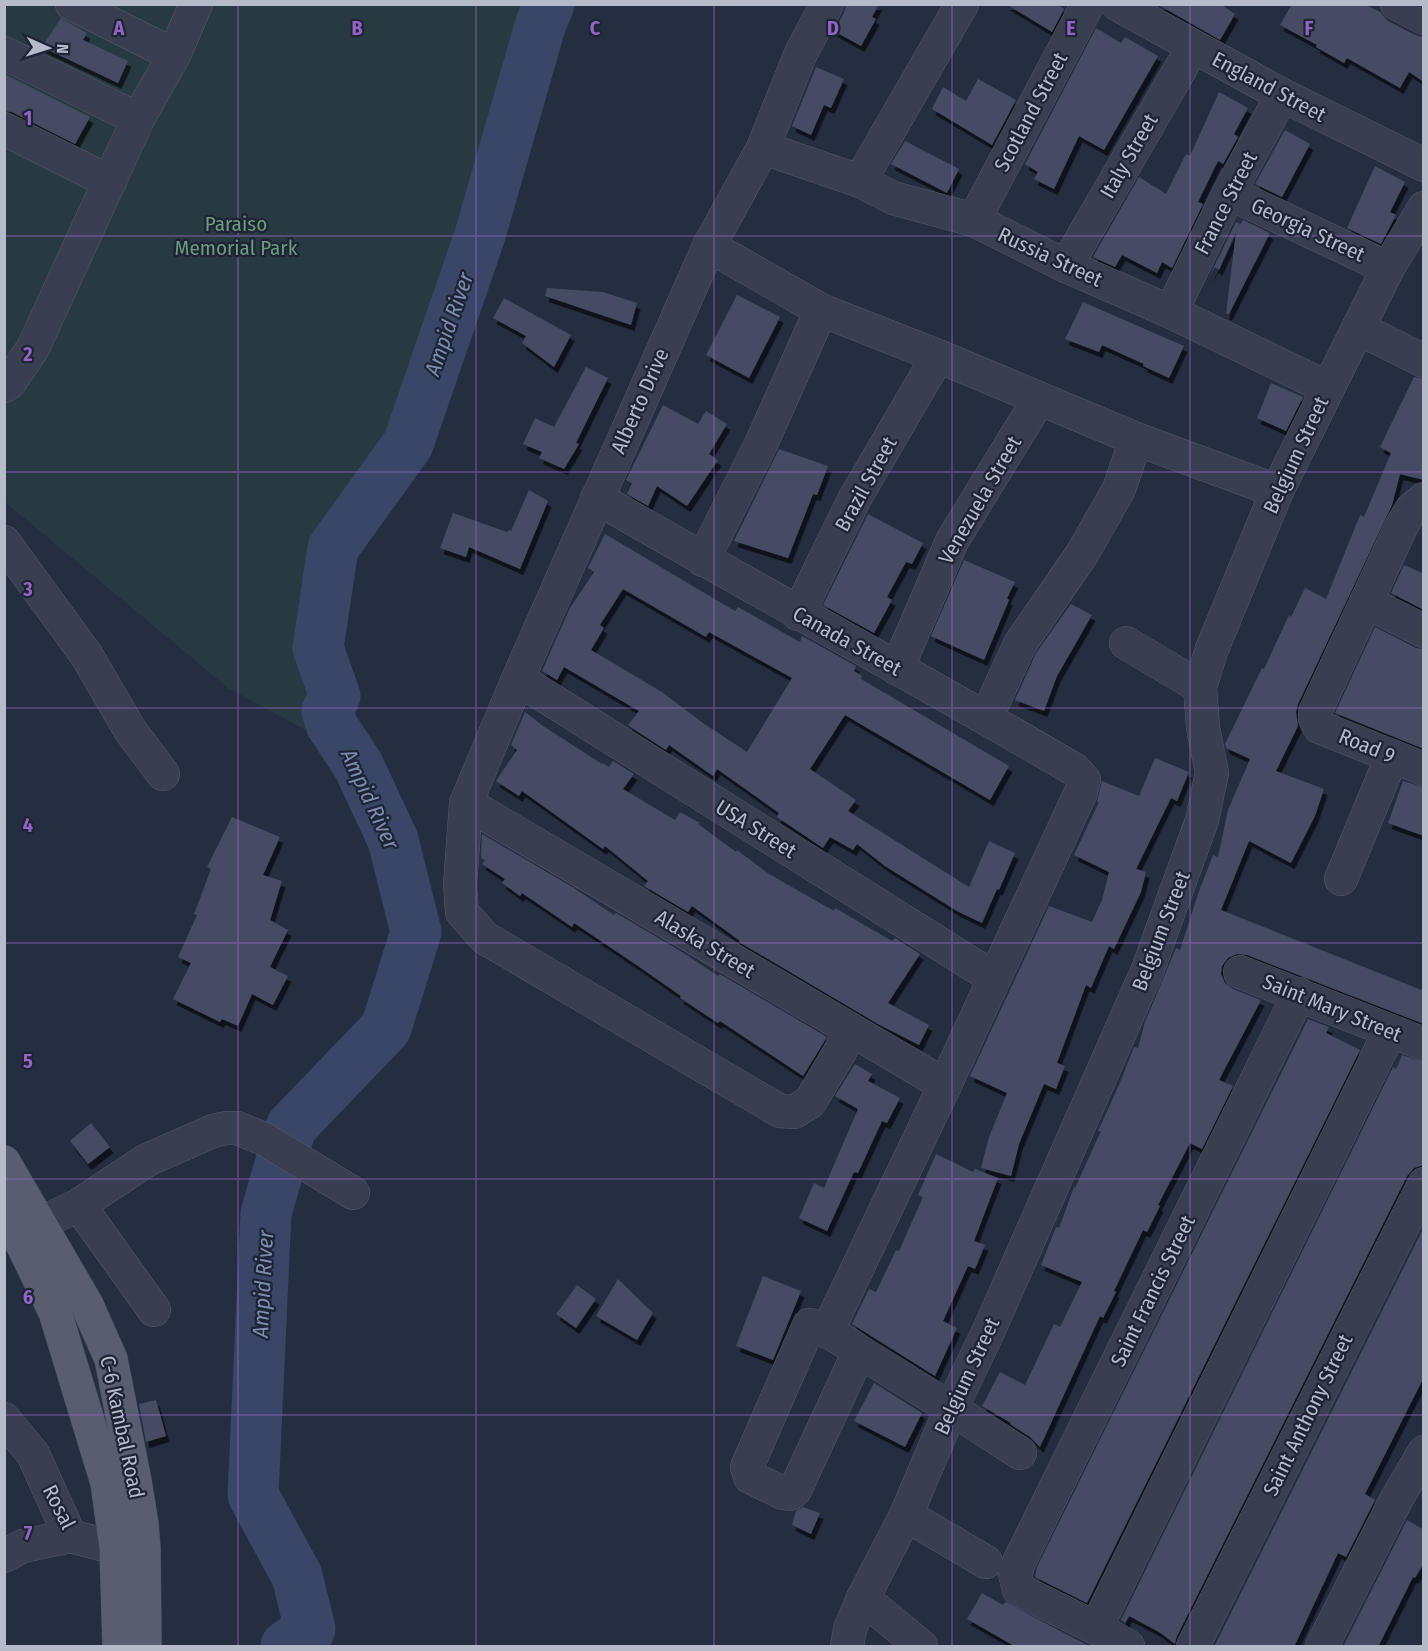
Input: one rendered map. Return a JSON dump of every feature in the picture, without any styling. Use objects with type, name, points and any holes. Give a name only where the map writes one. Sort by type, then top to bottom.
[{"type":"main road","name":"C-6 Kambal Road","points":[[4,1162],[87,1305],[111,1359],[135,1481],[119,1647]]},
{"type":"main road","name":"C-6 Kambal Road","points":[[4,1215],[22,1244],[56,1312],[107,1483],[130,1548],[145,1647]]},
{"type":"street","points":[[72,4],[174,55]]},
{"type":"street","points":[[4,386],[10,382],[33,348],[138,119],[174,55],[196,4]]},
{"type":"street","name":"Alberto Drive","points":[[827,4],[801,53],[764,147],[709,246],[518,679],[466,803],[460,885],[462,912],[485,939],[780,1111],[794,1112],[810,1102],[852,1031]]},
{"type":"street","points":[[860,181],[962,4]]},
{"type":"street","name":"Scotland Street","points":[[974,220],[1088,4]]},
{"type":"street","name":"England Street","points":[[1117,4],[1282,95],[1424,165]]},
{"type":"street","points":[[1397,4],[1424,18]]},
{"type":"street","name":"Italy Street","points":[[1065,266],[1193,47]]},
{"type":"street","points":[[4,53],[138,119]]},
{"type":"street","name":"France Street","points":[[1171,312],[1229,193],[1282,95]]},
{"type":"street","points":[[4,129],[110,182]]},
{"type":"street","name":"Russia Street","points":[[764,147],[860,181],[893,198],[974,220],[1065,266],[1171,312],[1328,387]]},
{"type":"street","name":"Georgia Street","points":[[1229,193],[1388,268]]},
{"type":"street","name":"Belgium Street","points":[[847,1647],[849,1629],[906,1515],[951,1409],[994,1319],[1148,969],[1202,820],[1212,773],[1203,728],[1200,687],[1212,649],[1277,491],[1388,268],[1424,208]]},
{"type":"street","points":[[709,246],[821,310],[1136,439],[1277,491]]},
{"type":"street","points":[[703,560],[760,444],[821,310]]},
{"type":"street","points":[[1358,328],[1424,361]]},
{"type":"street","name":"Brazil Street","points":[[798,614],[855,498],[938,356]]},
{"type":"street","name":"Venezuela Street","points":[[897,669],[952,541],[1039,399]]},
{"type":"street","points":[[986,718],[1020,644],[1082,554],[1119,489],[1136,439]]},
{"type":"street","name":"Canada Street","points":[[597,498],[798,614],[986,718],[1075,770],[1084,780],[1081,792],[994,978]]},
{"type":"street","points":[[1424,499],[1411,510],[1402,525],[1366,602],[1424,631]]},
{"type":"street","points":[[4,542],[87,656],[130,730],[163,774]]},
{"type":"street","name":"Road 9","points":[[1366,602],[1315,712],[1315,719],[1319,727],[1424,769]]},
{"type":"street","points":[[1126,643],[1200,687]]},
{"type":"street","name":"USA Street","points":[[518,679],[994,978]]},
{"type":"street","points":[[1341,879],[1392,756]]},
{"type":"street","name":"Alaska Street","points":[[466,803],[945,1085]]},
{"type":"street","name":"Saint Mary Street","points":[[1240,972],[1424,1044]]},
{"type":"street","points":[[827,1332],[994,978]]},
{"type":"street","name":"Saint Francis Street","points":[[1096,1628],[1019,1590],[1015,1574],[1299,994]]},
{"type":"street","points":[[1128,1647],[1096,1628],[1390,1030]]},
{"type":"street","points":[[41,1223],[79,1205],[147,1160],[213,1131],[226,1128],[237,1128],[264,1139],[348,1191]]},
{"type":"street","name":"Saint Anthony Street","points":[[1193,1647],[1424,1184]]},
{"type":"street","points":[[79,1205],[154,1310]]},
{"type":"street","points":[[859,1352],[795,1490],[790,1494],[783,1493],[750,1477],[747,1467],[807,1328],[812,1324],[827,1332],[951,1409],[1020,1453]]},
{"type":"street","name":"Rosal","points":[[4,1419],[33,1454],[70,1536],[130,1548]]},
{"type":"street","points":[[1322,1647],[1396,1500],[1424,1452]]},
{"type":"street","points":[[906,1515],[986,1562]]},
{"type":"street","points":[[4,1556],[23,1546],[70,1536]]},
{"type":"street","points":[[863,1598],[921,1647]]},
{"type":"green space","name":"Paraiso Memorial Park","points":[[4,5],[549,5],[541,23],[480,235],[408,444],[333,548],[318,648],[335,696],[311,733],[228,688],[5,502]]},
{"type":"building","points":[[846,4],[879,4],[872,17],[876,19],[861,46],[834,31],[844,13]]},
{"type":"building","points":[[1006,4],[1056,4],[1064,9],[1052,32]]},
{"type":"building","points":[[1157,4],[1220,4],[1235,14],[1220,40]]},
{"type":"building","points":[[1292,4],[1364,4],[1380,12],[1388,21],[1415,35],[1424,37],[1424,82],[1409,72],[1400,88],[1347,58],[1344,63],[1316,47],[1317,45],[1280,25]]},
{"type":"building","points":[[61,18],[87,33],[83,40],[128,61],[118,83],[42,47]]},
{"type":"building","points":[[1096,28],[1121,43],[1125,37],[1158,56],[1104,150],[1079,136],[1054,189],[1034,179],[1038,172],[1025,164]]},
{"type":"building","points":[[816,67],[844,79],[831,108],[824,105],[811,135],[792,126]]},
{"type":"building","points":[[4,74],[90,117],[75,144],[12,112],[4,111]]},
{"type":"building","points":[[978,79],[1016,100],[992,145],[932,109],[943,87],[966,101]]},
{"type":"building","points":[[1219,92],[1248,108],[1234,134],[1238,137],[1223,164],[1218,161],[1198,202],[1203,204],[1172,268],[1162,262],[1157,273],[1122,255],[1115,267],[1093,257],[1139,177],[1166,194],[1186,154],[1190,156]]},
{"type":"building","points":[[1285,130],[1310,144],[1282,197],[1255,184]]},
{"type":"building","points":[[905,141],[959,169],[947,193],[891,164]]},
{"type":"building","points":[[1375,166],[1405,182],[1390,212],[1396,215],[1381,244],[1347,228]]},
{"type":"building","points":[[1243,220],[1270,233],[1229,314],[1226,314],[1236,232],[1219,270],[1215,267],[1208,279],[1236,222],[1240,224],[1238,228]]},
{"type":"building","points":[[547,288],[603,292],[637,303],[631,325],[545,296]]},
{"type":"building","points":[[737,295],[780,317],[749,378],[706,355]]},
{"type":"building","points":[[504,298],[571,335],[554,367],[522,343],[526,336],[493,318]]},
{"type":"building","points":[[1083,302],[1184,346],[1169,378],[1102,345],[1099,352],[1065,339]]},
{"type":"building","points":[[586,367],[608,378],[576,443],[579,444],[564,469],[539,458],[542,452],[523,444],[535,418],[554,427]]},
{"type":"building","points":[[1414,377],[1424,379],[1424,480],[1400,474],[1392,505],[1298,704],[1296,712],[1298,726],[1276,771],[1324,789],[1315,816],[1291,863],[1249,841],[1221,910],[1424,991],[1424,1024],[1247,955],[1237,954],[1228,958],[1222,966],[1221,974],[1225,983],[1233,989],[1261,1000],[1219,1080],[1233,1086],[1202,1149],[1190,1143],[1158,1205],[1160,1206],[1147,1232],[1143,1230],[1114,1291],[1116,1292],[1103,1318],[1100,1316],[1040,1447],[1011,1423],[982,1406],[1000,1372],[1025,1385],[1054,1324],[1060,1327],[1082,1282],[1041,1265],[1056,1227],[1059,1228],[1074,1187],[1101,1131],[1098,1131],[1134,1047],[1138,1048],[1145,1022],[1176,948],[1180,950],[1213,855],[1218,857],[1228,810],[1250,759],[1226,748],[1225,744],[1289,615],[1291,617],[1305,588],[1326,599],[1360,515],[1364,517],[1391,453],[1380,447]]},
{"type":"building","points":[[1271,383],[1303,397],[1286,431],[1257,418]]},
{"type":"building","points":[[663,405],[698,424],[706,411],[727,424],[709,454],[718,460],[687,506],[657,486],[648,506],[627,494],[632,483],[626,480]]},
{"type":"building","points":[[779,449],[828,466],[817,495],[813,494],[788,558],[734,541]]},
{"type":"building","points":[[529,490],[548,501],[520,569],[469,547],[466,557],[440,548],[453,513],[507,532],[511,531]]},
{"type":"building","points":[[868,514],[923,543],[912,564],[906,562],[887,597],[892,600],[874,633],[823,605]]},
{"type":"building","points":[[605,534],[735,611],[738,607],[800,642],[802,636],[856,666],[854,671],[862,676],[861,679],[1009,766],[990,800],[845,715],[810,769],[856,800],[848,811],[969,887],[989,841],[1015,853],[982,923],[957,911],[885,866],[857,844],[853,850],[830,837],[823,848],[777,817],[779,813],[717,769],[713,776],[669,745],[666,750],[635,730],[628,725],[639,711],[564,667],[557,680],[542,671],[570,608],[594,572],[588,568]],"holes":[[[623,589],[706,637],[709,632],[792,678],[747,752],[662,692],[591,650],[604,628],[600,625]]]},
{"type":"building","points":[[964,560],[1015,582],[984,660],[931,636]]},
{"type":"building","points":[[1404,565],[1424,574],[1424,610],[1391,593]]},
{"type":"building","points":[[1071,604],[1092,615],[1057,676],[1044,711],[1015,700],[1036,653]]},
{"type":"building","points":[[1375,627],[1416,648],[1424,649],[1424,749],[1335,713]]},
{"type":"building","points":[[525,712],[602,764],[609,767],[613,761],[634,774],[623,789],[675,820],[680,812],[700,823],[698,824],[769,874],[892,941],[895,938],[920,954],[888,1003],[929,1025],[919,1045],[878,1024],[739,942],[692,906],[688,912],[644,886],[648,881],[605,846],[603,849],[522,791],[519,796],[496,781],[517,750],[511,745]]},
{"type":"building","points":[[1155,758],[1189,772],[1177,801],[1171,798],[1136,869],[1146,872],[1141,892],[1114,949],[1109,946],[1091,988],[1086,985],[1057,1063],[1065,1066],[1056,1089],[1044,1084],[1019,1144],[1011,1176],[981,1168],[989,1137],[1007,1093],[970,1076],[1049,906],[1092,922],[1102,900],[1109,872],[1074,855],[1099,802],[1097,802],[1102,781],[1139,796]]},
{"type":"building","points":[[1403,781],[1424,787],[1424,836],[1388,823]]},
{"type":"building","points":[[232,817],[280,837],[263,875],[282,881],[270,920],[288,930],[270,967],[288,976],[273,1005],[252,994],[238,1026],[222,1019],[220,1022],[173,999],[191,963],[178,957],[197,915],[194,914],[211,869],[207,867]]},
{"type":"building","points":[[482,834],[574,888],[614,915],[616,913],[718,976],[720,974],[827,1037],[803,1076],[720,1021],[718,1023],[680,998],[681,996],[574,923],[572,927],[522,893],[520,896],[502,883],[505,879],[482,864],[485,860],[481,858]]},
{"type":"building","points":[[1308,1019],[1329,1027],[1326,1033],[1360,1050],[1087,1603],[1035,1577],[1037,1567]]},
{"type":"building","points":[[1402,1055],[1424,1062],[1424,1165],[1414,1168],[1407,1176],[1175,1644],[1159,1632],[1129,1616],[1125,1623],[1121,1620],[1393,1067],[1396,1069]]},
{"type":"building","points":[[855,1064],[872,1074],[868,1081],[900,1098],[887,1123],[882,1121],[858,1173],[854,1172],[827,1231],[799,1218],[814,1183],[824,1188],[858,1109],[835,1096]]},
{"type":"building","points":[[91,1123],[110,1147],[88,1164],[70,1141]]},
{"type":"building","points":[[936,1154],[973,1172],[975,1169],[998,1178],[974,1241],[985,1245],[975,1269],[968,1266],[943,1321],[957,1328],[935,1376],[852,1324],[869,1289],[876,1292],[896,1250],[899,1251],[923,1197],[918,1195]]},
{"type":"building","points":[[1424,1227],[1424,1377],[1365,1494],[1375,1500],[1346,1557],[1338,1553],[1294,1647],[1214,1647]]},
{"type":"building","points":[[763,1276],[801,1291],[773,1360],[736,1346]]},
{"type":"building","points":[[618,1279],[653,1313],[637,1340],[596,1316]]},
{"type":"building","points":[[577,1285],[596,1299],[576,1328],[556,1314]]},
{"type":"building","points":[[874,1383],[922,1413],[905,1447],[854,1421]]},
{"type":"building","points":[[156,1400],[166,1436],[146,1442],[139,1404]]},
{"type":"building","points":[[803,1507],[820,1513],[811,1534],[792,1525],[796,1511]]},
{"type":"building","points":[[1407,1520],[1424,1530],[1424,1563],[1415,1578],[1413,1577],[1378,1647],[1343,1647]]},
{"type":"building","points":[[982,1593],[1003,1605],[1005,1602],[1091,1647],[1016,1647],[967,1619]]},
{"type":"waterway","name":"Ampid River","points":[[286,1646],[310,1629],[297,1576],[253,1495],[266,1213],[291,1127],[386,1028],[416,932],[393,840],[358,765],[331,724],[327,711],[335,696],[318,648],[333,548],[408,444],[480,235],[541,23],[549,4]]}]
